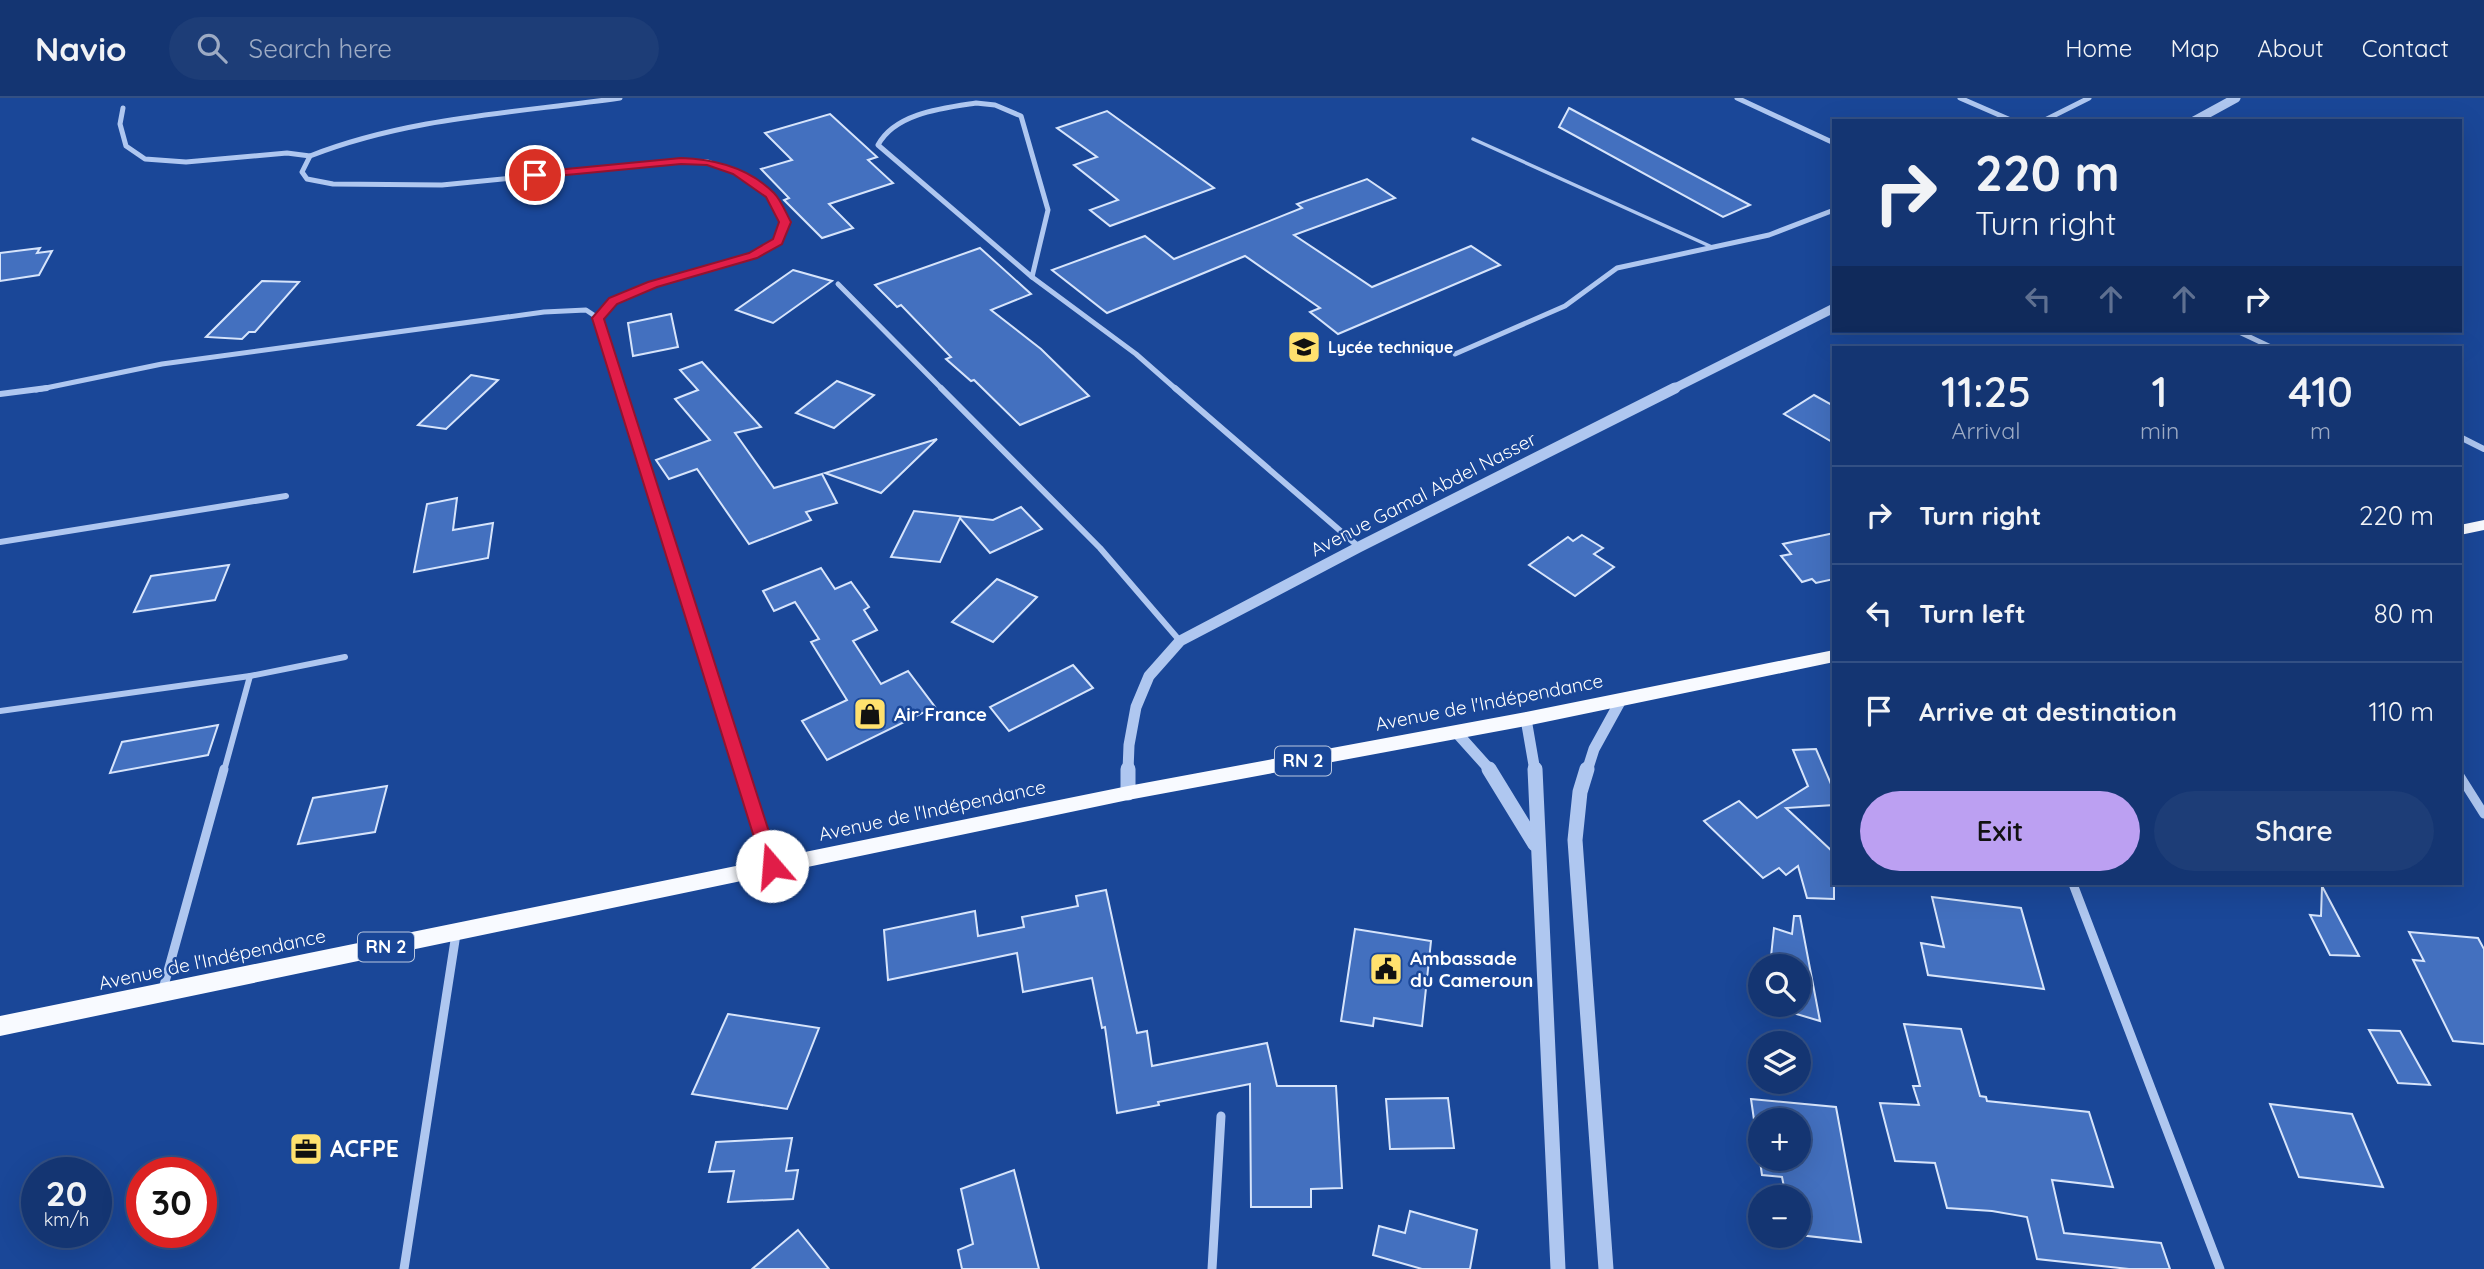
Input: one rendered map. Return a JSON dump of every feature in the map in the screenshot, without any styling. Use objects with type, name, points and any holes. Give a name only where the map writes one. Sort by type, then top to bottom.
[{"type":"main road","points":[[2462,530],[2484,525]]},
{"type":"main road","name":"Avenue de l'Indépendance","points":[[0,1026],[1128,793],[1526,719],[1832,656]]},
{"type":"street","points":[[123,108],[120,124],[126,146],[145,159],[186,162],[287,153],[310,156],[337,143],[378,132],[620,98]]},
{"type":"street","points":[[1737,98],[1832,142]]},
{"type":"street","points":[[1960,98],[2008,119]]},
{"type":"street","points":[[2047,119],[2089,98]]},
{"type":"street","points":[[2198,119],[2236,98]]},
{"type":"street","points":[[1032,277],[1048,210],[1021,116],[1004,107],[984,103],[971,104],[898,122],[885,131],[878,145],[1032,277],[1136,354],[1359,547]]},
{"type":"street","points":[[310,156],[303,172],[307,179],[333,184],[442,186],[668,162],[708,162],[736,172],[770,195],[785,222],[778,241],[753,256],[643,288],[613,301],[598,318]]},
{"type":"street","points":[[1455,354],[1565,306],[1617,268],[1769,235],[1832,211]]},
{"type":"street","points":[[838,284],[1100,548],[1180,641]]},
{"type":"street","name":"Avenue Gamal Abdel Nasser","points":[[1128,793],[1129,745],[1136,708],[1149,676],[1180,641],[1359,547],[1832,309]]},
{"type":"street","points":[[0,394],[43,389],[176,362],[544,312],[586,310],[598,318],[772,866]]},
{"type":"street","points":[[2241,333],[2269,346]]},
{"type":"street","points":[[2462,439],[2484,449]]},
{"type":"street","points":[[0,542],[286,496]]},
{"type":"street","points":[[0,711],[250,676],[345,657]]},
{"type":"street","points":[[162,993],[250,676]]},
{"type":"street","points":[[1606,1269],[1575,840],[1580,792],[1594,749],[1621,700]]},
{"type":"street","points":[[1526,719],[1535,750],[1538,794],[1537,848],[1549,1008],[1558,1269]]},
{"type":"street","points":[[1456,732],[1482,756],[1504,787],[1537,848]]},
{"type":"street","points":[[2462,779],[2484,814]]},
{"type":"street","points":[[2073,885],[2220,1269]]},
{"type":"street","points":[[404,1269],[456,933]]},
{"type":"street","points":[[1212,1269],[1221,1116]]},
{"type":"lane","points":[[1474,139],[1713,247]]},
{"type":"building","points":[[1569,108],[1750,205],[1723,217],[1559,127]]},
{"type":"building","points":[[1107,111],[1214,188],[1110,226],[1090,210],[1118,200],[1074,165],[1097,157],[1057,128]]},
{"type":"building","points":[[830,114],[877,157],[868,160],[893,183],[829,204],[853,228],[822,238],[784,200],[789,198],[761,169],[792,160],[765,133]]},
{"type":"building","points":[[1367,179],[1395,198],[1294,235],[1372,287],[1471,246],[1500,265],[1338,334],[1310,312],[1320,308],[1245,256],[1107,313],[1052,270],[1145,236],[1174,259],[1302,208],[1297,204]]},
{"type":"building","points":[[40,248],[37,253],[52,251],[39,275],[0,281],[0,253]]},
{"type":"building","points":[[980,248],[1031,294],[991,310],[1041,349],[1089,396],[1020,425],[974,380],[971,381],[946,359],[951,357],[901,305],[897,307],[875,285]]},
{"type":"building","points":[[793,270],[832,281],[773,323],[736,310]]},
{"type":"building","points":[[262,281],[299,282],[255,332],[249,332],[242,339],[206,337]]},
{"type":"building","points":[[671,314],[678,347],[633,356],[628,323]]},
{"type":"building","points":[[702,362],[761,427],[735,433],[774,488],[822,474],[837,503],[806,512],[811,520],[749,544],[697,469],[669,479],[656,460],[710,440],[675,399],[698,390],[680,370]]},
{"type":"building","points":[[471,375],[498,380],[446,429],[418,425]]},
{"type":"building","points":[[837,381],[874,395],[834,428],[796,413]]},
{"type":"building","points":[[1814,395],[1832,405],[1832,442],[1784,414]]},
{"type":"building","points":[[937,439],[881,493],[825,473]]},
{"type":"building","points":[[457,498],[453,530],[493,523],[488,558],[414,572],[427,504]]},
{"type":"building","points":[[1021,507],[1042,529],[990,553],[960,518],[940,562],[891,557],[914,511],[993,520]]},
{"type":"building","points":[[1832,533],[1832,579],[1816,583],[1812,579],[1802,582],[1781,556],[1791,554],[1783,544]]},
{"type":"building","points":[[1582,535],[1603,548],[1594,554],[1614,567],[1575,596],[1529,565],[1568,537],[1573,541]]},
{"type":"building","points":[[229,565],[215,600],[134,612],[151,576]]},
{"type":"building","points":[[821,568],[835,589],[851,582],[869,607],[864,610],[877,630],[853,641],[881,684],[908,671],[935,707],[827,760],[802,721],[847,700],[811,642],[819,639],[795,602],[774,611],[763,591]]},
{"type":"building","points":[[997,579],[1037,597],[993,642],[952,622]]},
{"type":"building","points":[[1073,665],[1093,688],[1009,731],[990,707]]},
{"type":"building","points":[[218,725],[208,755],[110,773],[122,742]]},
{"type":"building","points":[[1816,749],[1832,786],[1832,805],[1786,808],[1832,851],[1834,899],[1807,898],[1798,866],[1786,875],[1779,868],[1763,878],[1704,821],[1739,801],[1757,818],[1808,786],[1793,750]]},
{"type":"building","points":[[387,786],[375,832],[298,844],[313,798]]},
{"type":"building","points":[[2322,886],[2359,956],[2330,955],[2310,915],[2321,916]]},
{"type":"building","points":[[1106,890],[1137,1033],[1147,1031],[1152,1066],[1267,1043],[1277,1086],[1336,1086],[1342,1188],[1311,1189],[1311,1207],[1251,1207],[1250,1084],[1117,1113],[1105,1027],[1102,1028],[1092,978],[1023,992],[1017,953],[888,980],[884,930],[975,911],[978,936],[1024,927],[1022,917],[1078,906],[1076,896]]},
{"type":"building","points":[[1932,897],[2021,908],[2044,989],[1928,975],[1921,943],[1944,947]]},
{"type":"building","points":[[1794,916],[1800,916],[1807,954],[1771,954],[1774,928],[1792,934]]},
{"type":"building","points":[[1355,929],[1431,941],[1422,1026],[1374,1018],[1373,1026],[1341,1021]]},
{"type":"building","points":[[2409,932],[2478,938],[2484,949],[2484,1044],[2453,1041],[2413,960],[2424,961]]},
{"type":"building","points":[[1811,974],[1820,1021],[1807,1017],[1811,1017]]},
{"type":"building","points":[[728,1014],[819,1028],[787,1109],[692,1094]]},
{"type":"building","points":[[1904,1024],[1961,1029],[1980,1096],[1986,1097],[1987,1101],[2089,1112],[2113,1187],[2052,1180],[2064,1233],[2161,1243],[2170,1269],[2129,1269],[2037,1259],[2027,1217],[1947,1208],[1935,1163],[1895,1161],[1880,1103],[1919,1105],[1913,1086],[1920,1086]]},
{"type":"building","points":[[2369,1030],[2400,1031],[2430,1085],[2398,1083]]},
{"type":"building","points":[[1448,1098],[1454,1148],[1390,1149],[1386,1099]]},
{"type":"building","points":[[1751,1099],[1836,1107],[1861,1242],[1811,1236],[1811,1185],[1784,1185],[1782,1177],[1762,1175],[1761,1171],[1811,1171],[1811,1108],[1752,1108]]},
{"type":"building","points":[[2270,1104],[2352,1114],[2383,1187],[2299,1177]]},
{"type":"building","points":[[792,1138],[786,1171],[798,1170],[793,1199],[728,1202],[734,1171],[709,1172],[716,1142]]},
{"type":"building","points":[[1014,1170],[1039,1269],[962,1269],[958,1250],[973,1244],[961,1189]]},
{"type":"building","points":[[1410,1211],[1477,1230],[1470,1269],[1422,1269],[1373,1255],[1379,1226],[1405,1233]]},
{"type":"building","points":[[798,1230],[829,1269],[752,1269]]},
{"type":"place","name":"Lycée technique","points":[[1304,347]]},
{"type":"place","name":"Air France","points":[[870,714]]},
{"type":"place","name":"Ambassade du Cameroun","points":[[1386,969]]},
{"type":"place","name":"ACFPE","points":[[306,1149]]},
{"type":"route","points":[[535,175],[681,161],[708,162],[736,172],[770,195],[785,222],[778,241],[753,256],[653,284],[613,301],[598,318],[772,866]]}]
